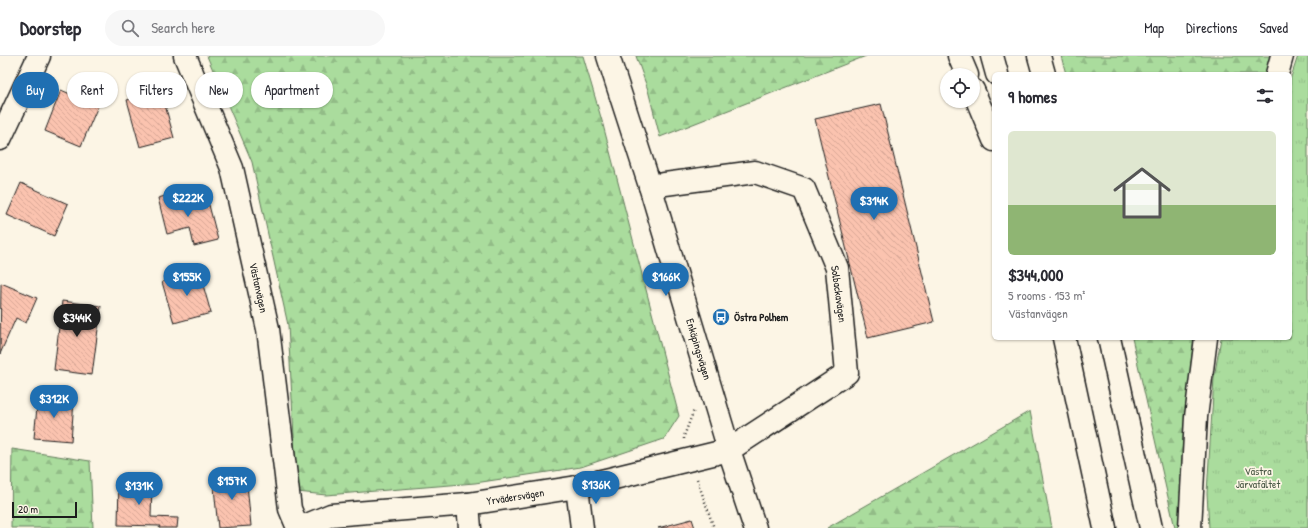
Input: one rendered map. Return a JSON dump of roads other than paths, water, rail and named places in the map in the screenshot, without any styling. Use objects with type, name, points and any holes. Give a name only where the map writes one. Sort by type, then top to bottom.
[{"type":"main road","points":[[0,139],[39,56]]},
{"type":"main road","name":"Västanvägen","points":[[185,56],[232,168],[268,329],[290,509],[299,528]]},
{"type":"main road","name":"Enköpingsvägen","points":[[608,56],[650,186],[729,450],[756,528]]},
{"type":"main road","points":[[959,56],[963,68]]},
{"type":"main road","points":[[992,56],[996,72]]},
{"type":"main road","points":[[1039,56],[1043,72]]},
{"type":"main road","points":[[1278,72],[1282,56]]},
{"type":"main road","points":[[980,107],[992,135]]},
{"type":"main road","name":"Solbackavägen","points":[[650,186],[755,172],[804,189],[837,268],[848,373],[729,450]]},
{"type":"main road","points":[[1064,340],[1105,528]]},
{"type":"main road","points":[[1109,340],[1150,528]]},
{"type":"main road","points":[[1190,528],[1196,417],[1206,340]]},
{"type":"main road","name":"Yrvädersvägen","points":[[299,528],[331,515],[468,504],[577,486],[729,450]]},
{"type":"main road","points":[[577,486],[582,528]]},
{"type":"main road","points":[[468,504],[470,528]]},
{"type":"place","name":"Östra Polhem","points":[[721,317]]},
{"type":"park label","name":"Västra Järvafältet","points":[[1258,477]]}]
